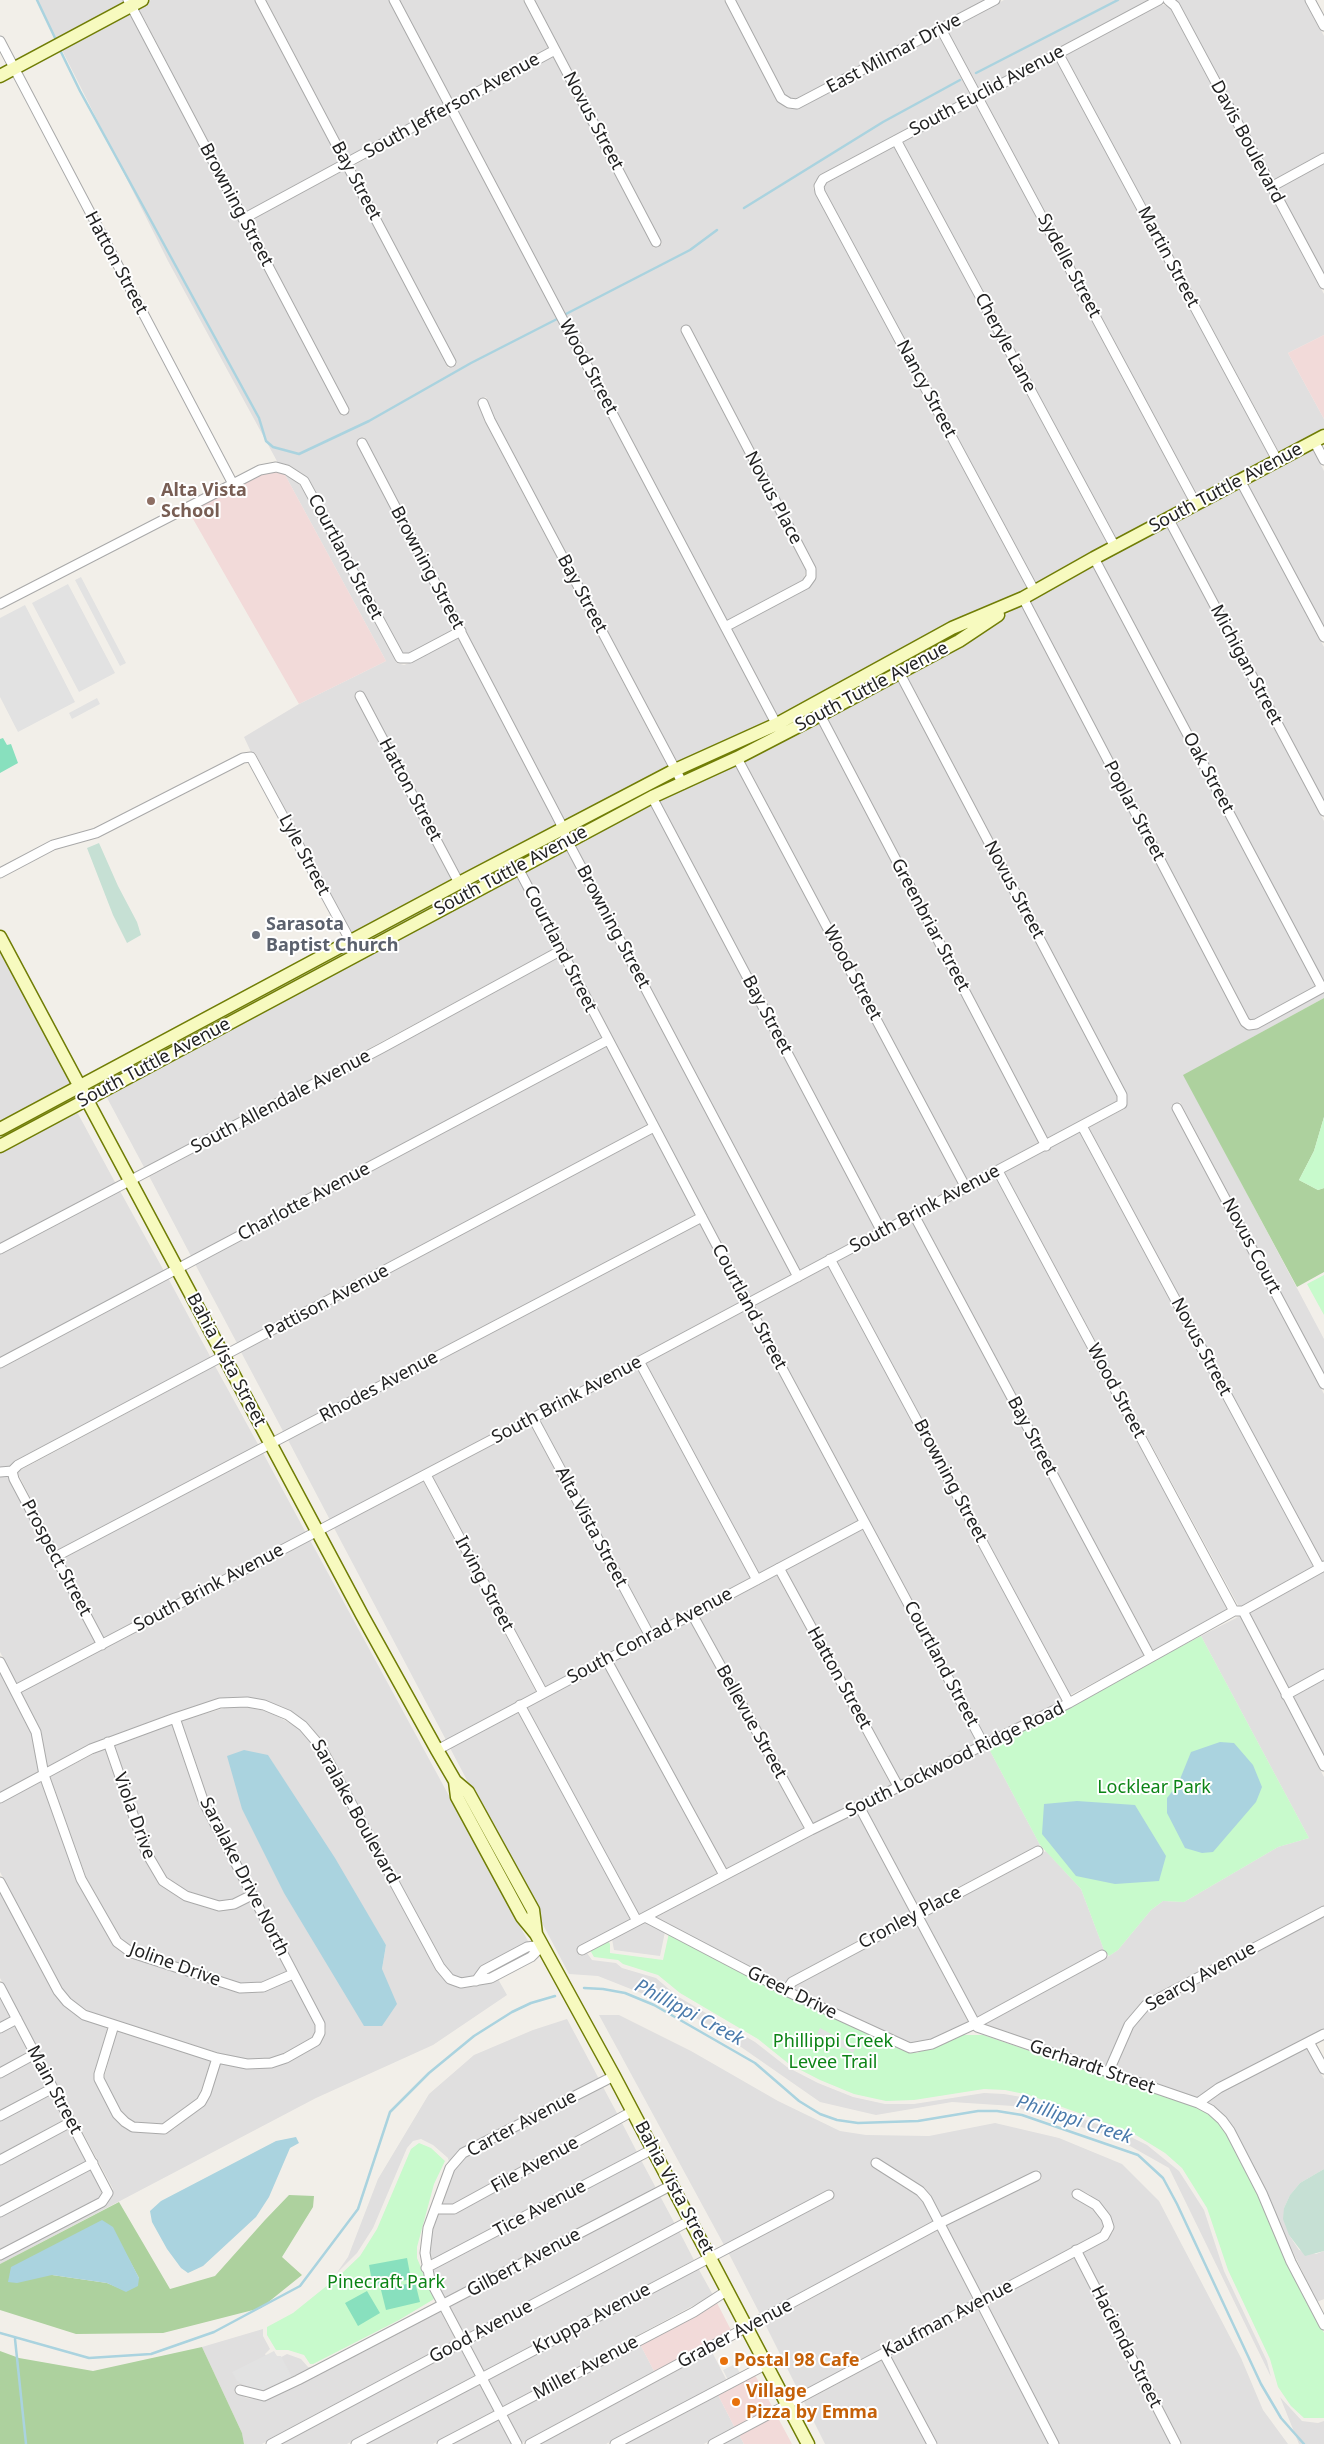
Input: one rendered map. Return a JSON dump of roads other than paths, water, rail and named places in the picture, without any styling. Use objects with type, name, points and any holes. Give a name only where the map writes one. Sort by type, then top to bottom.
[{"type":"main road","points":[[0,76],[134,2]]},
{"type":"main road","name":"South Tuttle Avenue","points":[[0,1130],[83,1094],[357,953],[652,797],[738,758],[814,704],[952,628],[1035,592],[1168,518],[1319,439]]},
{"type":"main road","name":"South Tuttle Avenue","points":[[0,1146],[83,1094],[350,941],[676,770],[779,729],[820,715],[959,641],[1023,598]]},
{"type":"main road","name":"Bahia Vista Street","points":[[0,937],[317,1532],[436,1750],[455,1781],[456,1797],[522,1917],[543,1945],[578,2009],[808,2444]]},
{"type":"street","name":"Bay Street","points":[[260,0],[451,362]]},
{"type":"street","name":"Wood Street","points":[[394,0],[779,729]]},
{"type":"street","name":"Novus Street","points":[[529,0],[656,242]]},
{"type":"street","name":"East Milmar Drive","points":[[730,0],[781,98],[791,104],[800,103],[995,0]]},
{"type":"street","name":"South Euclid Avenue","points":[[819,186],[823,179],[1159,0]]},
{"type":"street","name":"Davis Boulevard","points":[[1169,0],[1175,6],[1324,284]]},
{"type":"street","points":[[1310,0],[1324,26]]},
{"type":"street","name":"Browning Street","points":[[134,2],[243,219],[344,410]]},
{"type":"street","name":"Sydelle Street","points":[[941,29],[1196,504]]},
{"type":"street","name":"Hatton Street","points":[[0,41],[233,484]]},
{"type":"street","name":"South Jefferson Avenue","points":[[243,219],[555,50]]},
{"type":"street","name":"Martin Street","points":[[1058,53],[1278,460]]},
{"type":"street","name":"Cheryle Lane","points":[[896,140],[1115,547]]},
{"type":"street","points":[[1271,187],[1324,158]]},
{"type":"street","name":"Nancy Street","points":[[819,186],[824,201],[1035,592]]},
{"type":"street","name":"Novus Place","points":[[686,330],[811,568],[811,577],[806,584],[725,627]]},
{"type":"street","name":"Bay Street","points":[[483,403],[490,420],[683,784]]},
{"type":"street","points":[[1319,439],[1324,460]]},
{"type":"street","name":"Browning Street","points":[[362,443],[564,829],[568,842],[798,1277]]},
{"type":"street","name":"Courtland Street","points":[[233,484],[260,470],[276,467],[288,470],[304,481],[397,655],[402,659],[410,658],[461,631]]},
{"type":"street","points":[[1240,480],[1324,637]]},
{"type":"street","points":[[0,604],[233,484]]},
{"type":"street","name":"Michigan Street","points":[[1168,518],[1324,811]]},
{"type":"street","name":"Oak Street","points":[[1094,558],[1323,988]]},
{"type":"street","name":"Poplar Street","points":[[1023,598],[1247,1023],[1256,1024],[1323,988]]},
{"type":"street","name":"Novus Street","points":[[900,672],[1122,1095],[1123,1100],[1118,1107]]},
{"type":"street","name":"Hatton Street","points":[[360,696],[459,883]]},
{"type":"street","name":"Greenbriar Street","points":[[814,704],[1046,1146]]},
{"type":"street","name":"Lyle Street","points":[[0,873],[53,845],[96,833],[243,758],[250,757],[357,953]]},
{"type":"street","name":"Wood Street","points":[[738,758],[966,1188]]},
{"type":"street","name":"Bay Street","points":[[652,797],[882,1232]]},
{"type":"street","name":"Courtland Street","points":[[518,868],[560,951],[984,1745]]},
{"type":"street","name":"South Allendale Avenue","points":[[0,1249],[382,1048],[560,951]]},
{"type":"street","name":"Charlotte Avenue","points":[[0,1362],[608,1040]]},
{"type":"street","name":"South Brink Avenue","points":[[15,1690],[426,1475],[1118,1107]]},
{"type":"street","name":"Novus Court","points":[[1177,1108],[1324,1384]]},
{"type":"street","name":"Novus Street","points":[[1082,1126],[1322,1567]]},
{"type":"street","name":"Pattison Avenue","points":[[0,1472],[12,1471],[18,1465],[654,1127]]},
{"type":"street","name":"Wood Street","points":[[998,1171],[1324,1766]]},
{"type":"street","name":"Bay Street","points":[[914,1215],[1150,1656]]},
{"type":"street","name":"Rhodes Avenue","points":[[55,1557],[702,1217]]},
{"type":"street","name":"Browning Street","points":[[830,1259],[1069,1703]]},
{"type":"street","points":[[639,1361],[757,1580]]},
{"type":"street","name":"Alta Vista Street","points":[[533,1418],[650,1636]]},
{"type":"street","name":"Prospect Street","points":[[12,1471],[55,1557],[102,1644]]},
{"type":"street","name":"Irving Street","points":[[426,1475],[543,1693]]},
{"type":"street","name":"South Conrad Avenue","points":[[436,1750],[864,1523]]},
{"type":"street","name":"South Lockwood Ridge Road","points":[[582,1950],[811,1830],[860,1808],[1069,1703],[1150,1656],[1322,1567]]},
{"type":"street","name":"Hatton Street","points":[[779,1568],[899,1788]]},
{"type":"street","name":"Bellevue Street","points":[[692,1614],[811,1830]]},
{"type":"street","points":[[606,1660],[724,1876]]},
{"type":"street","name":"Joline Drive","points":[[0,1662],[36,1732],[44,1775],[81,1879],[113,1936],[124,1948],[183,1971],[240,1988],[263,1987],[293,1974]]},
{"type":"street","points":[[1286,1695],[1324,1674]]},
{"type":"street","name":"Saralake Boulevard","points":[[0,1798],[91,1749],[175,1718],[220,1704],[247,1702],[276,1709],[303,1726],[321,1747],[440,1967],[455,1982],[491,1978],[531,1957],[543,1945]]},
{"type":"street","points":[[520,1705],[641,1919]]},
{"type":"street","name":"Saralake Drive North","points":[[175,1718],[204,1803],[320,2024],[320,2033],[312,2044],[271,2063],[247,2064],[217,2058]]},
{"type":"street","name":"Viola Drive","points":[[108,1742],[146,1852],[163,1881],[186,1896],[219,1906],[234,1904],[252,1895]]},
{"type":"street","points":[[860,1808],[975,2024]]},
{"type":"street","name":"Cronley Place","points":[[786,1991],[792,1982],[916,1914],[1038,1851]]},
{"type":"street","points":[[0,1882],[61,1995],[84,2015],[217,2058],[206,2093],[201,2102],[164,2129],[133,2127],[125,2122],[117,2114],[99,2079],[114,2026]]},
{"type":"street","name":"Searcy Avenue","points":[[1108,2073],[1129,2025],[1146,2005],[1324,1911]]},
{"type":"street","name":"Greer Drive","points":[[641,1919],[786,1991],[899,2045],[910,2048],[932,2044],[975,2024],[1102,1955]]},
{"type":"street","name":"Main Street","points":[[0,1987],[108,2192],[102,2202],[0,2255]]},
{"type":"street","points":[[0,2028],[17,2019]]},
{"type":"street","name":"Gerhardt Street","points":[[975,2024],[989,2032],[1198,2103],[1216,2114],[1230,2131],[1262,2193],[1291,2262],[1324,2325]]},
{"type":"street","points":[[1198,2103],[1219,2088],[1324,2034]]},
{"type":"street","points":[[1309,2042],[1324,2069]]},
{"type":"street","points":[[0,2072],[35,2054]]},
{"type":"street","name":"Carter Avenue","points":[[426,2268],[426,2238],[450,2168],[470,2149],[614,2076]]},
{"type":"street","points":[[0,2116],[53,2088]]},
{"type":"street","name":"File Avenue","points":[[435,2209],[454,2209],[633,2112]]},
{"type":"street","points":[[0,2160],[71,2122]]},
{"type":"street","name":"Tice Avenue","points":[[426,2268],[653,2149]]},
{"type":"street","points":[[0,2212],[93,2163]]},
{"type":"street","points":[[876,2164],[920,2190],[940,2223],[979,2302],[1054,2444]]},
{"type":"street","name":"Graber Avenue","points":[[530,2444],[940,2223],[1036,2176]]},
{"type":"street","name":"Gilbert Avenue","points":[[240,2390],[264,2396],[443,2305],[672,2184]]},
{"type":"street","name":"Kaufman Avenue","points":[[713,2444],[1104,2236],[1109,2227],[1106,2218],[1096,2206],[1077,2194]]},
{"type":"street","name":"Kruppa Avenue","points":[[356,2444],[828,2195]]},
{"type":"street","name":"Good Avenue","points":[[271,2444],[691,2220]]},
{"type":"street","name":"Hacienda Street","points":[[1076,2250],[1176,2444]]},
{"type":"street","points":[[426,2268],[462,2342],[517,2444]]},
{"type":"street","name":"Miller Avenue","points":[[442,2444],[694,2312],[728,2290]]},
{"type":"street","points":[[1315,2308],[1324,2304]]},
{"type":"street","points":[[884,2354],[932,2444]]},
{"type":"street","points":[[615,2444],[766,2364]]},
{"type":"water","points":[[1220,1742],[1234,1743],[1253,1765],[1262,1787],[1256,1802],[1213,1852],[1202,1853],[1185,1848],[1167,1813],[1167,1798],[1178,1784],[1191,1752]]},
{"type":"water","points":[[244,1750],[268,1755],[335,1858],[386,1945],[382,1969],[397,2004],[382,2026],[364,2026],[284,1893],[242,1809],[227,1756]]},
{"type":"water","points":[[1077,1801],[1135,1805],[1166,1856],[1159,1881],[1115,1884],[1076,1876],[1042,1834],[1044,1804]]},
{"type":"water","points":[[296,2137],[299,2143],[290,2148],[269,2197],[256,2217],[203,2266],[188,2273],[181,2268],[167,2249],[152,2222],[150,2211],[161,2201],[276,2141]]},
{"type":"water","points":[[102,2220],[113,2227],[139,2278],[138,2286],[126,2292],[107,2283],[52,2275],[17,2283],[8,2282],[11,2267]]},
{"type":"waterway","points":[[37,0],[56,40]]},
{"type":"waterway","points":[[976,73],[1118,0]]},
{"type":"waterway","points":[[60,50],[80,91],[259,418],[266,441],[273,447],[299,454],[369,421],[471,363],[559,318]]},
{"type":"waterway","points":[[744,208],[883,122],[960,80]]},
{"type":"waterway","points":[[564,315],[690,250],[717,230]]},
{"type":"waterway","name":"Phillippi Creek","points":[[584,1988],[625,1993],[654,2005],[755,2063],[799,2101],[820,2114],[837,2120],[858,2123],[918,2121],[978,2111],[997,2111],[1022,2115],[1138,2155],[1163,2178],[1261,2384],[1281,2418],[1304,2444]]},
{"type":"waterway","name":"Phillippi Creek","points":[[0,2333],[89,2358],[151,2354],[214,2332],[300,2286],[358,2209],[390,2112],[429,2073],[474,2036],[512,2012],[531,2003],[555,1996]]},
{"type":"waterway","points":[[15,2339],[26,2444]]},
{"type":"place","name":"Alta Vista School","points":[[151,501]]},
{"type":"place","name":"Sarasota Baptist Church","points":[[256,935]]},
{"type":"place","name":"Postal 98 Cafe","points":[[724,2361]]},
{"type":"place","name":"Village Pizza by Emma","points":[[736,2402]]},
{"type":"park label","name":"Locklear Park","points":[[1154,1788]]},
{"type":"park label","name":"Phillippi Creek Levee Trail","points":[[833,2052]]},
{"type":"park label","name":"Pinecraft Park","points":[[386,2283]]}]
